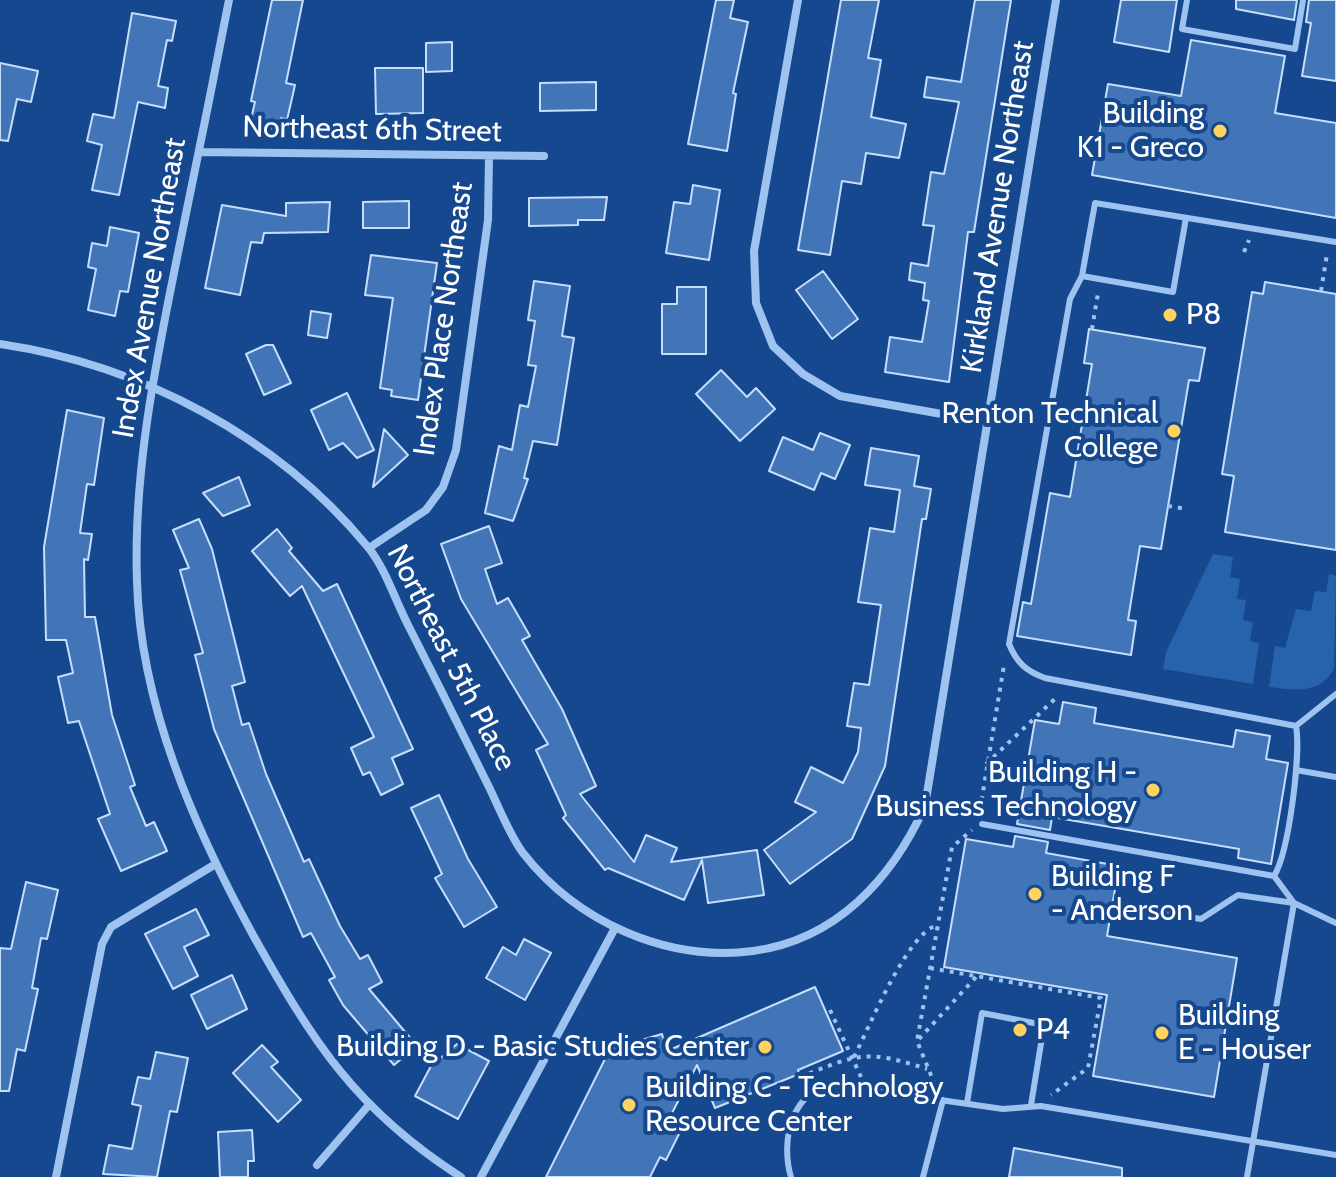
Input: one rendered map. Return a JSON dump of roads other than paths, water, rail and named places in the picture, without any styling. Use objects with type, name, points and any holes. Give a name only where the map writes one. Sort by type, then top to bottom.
[{"type":"street","name":"Index Avenue Northeast","points":[[229,0],[150,387],[137,582],[156,708],[214,865],[286,994],[342,1076],[368,1106],[423,1153],[461,1177]]},
{"type":"street","points":[[798,0],[754,251],[756,303],[773,346],[803,374],[840,396],[987,422]]},
{"type":"street","name":"Kirkland Avenue Northeast","points":[[615,928],[672,949],[728,954],[782,947],[836,922],[877,885],[907,846],[925,806],[1056,0]]},
{"type":"street","name":"Northeast 6th Street","points":[[199,152],[544,156]]},
{"type":"street","name":"Index Place Northeast","points":[[369,548],[426,510],[443,487],[456,450],[488,220],[489,156]]},
{"type":"street","name":"Northeast 5th Place","points":[[2,342],[150,387],[243,433],[307,482],[369,548],[522,851],[566,899],[615,928]]},
{"type":"street","points":[[56,1177],[102,944],[111,927],[214,865]]},
{"type":"street","points":[[481,1177],[615,928]]},
{"type":"street","points":[[317,1165],[368,1106]]},
{"type":"lane","points":[[1187,0],[1182,29],[1295,49],[1303,0]]},
{"type":"lane","points":[[1336,242],[1095,203],[1082,276],[1070,299],[1009,644],[1021,666],[1033,673],[1074,684],[1296,726],[1336,694]]},
{"type":"lane","points":[[1082,276],[1173,292],[1186,218]]},
{"type":"lane","points":[[1274,876],[1283,855],[1300,745],[1296,726]]},
{"type":"lane","points":[[1296,770],[1336,777]]},
{"type":"lane","points":[[982,824],[1274,876],[1294,903],[1247,1177]]},
{"type":"lane","points":[[1126,907],[1201,919],[1238,895],[1294,903],[1336,923]]},
{"type":"lane","points":[[967,1103],[982,1013],[1044,1025],[1031,1105]]},
{"type":"lane","points":[[791,1177],[787,1164],[792,1118],[798,1105],[821,1086],[1003,1109],[1031,1105],[1336,1155]]},
{"type":"lane","points":[[923,1177],[943,1100]]},
{"type":"place","name":"Building K1 - Greco","points":[[1220,131]]},
{"type":"place","name":"P8","points":[[1170,315]]},
{"type":"place","name":"Renton Technical College","points":[[1174,431]]},
{"type":"place","name":"Building H - Business Technology","points":[[1153,790]]},
{"type":"place","name":"Building F - Anderson","points":[[1035,894]]},
{"type":"place","name":"P4","points":[[1020,1030]]},
{"type":"place","name":"Building E - Houser","points":[[1162,1033]]},
{"type":"place","name":"Building D - Basic Studies Center","points":[[765,1047]]},
{"type":"place","name":"Building C - Technology Resource Center","points":[[629,1105]]}]
